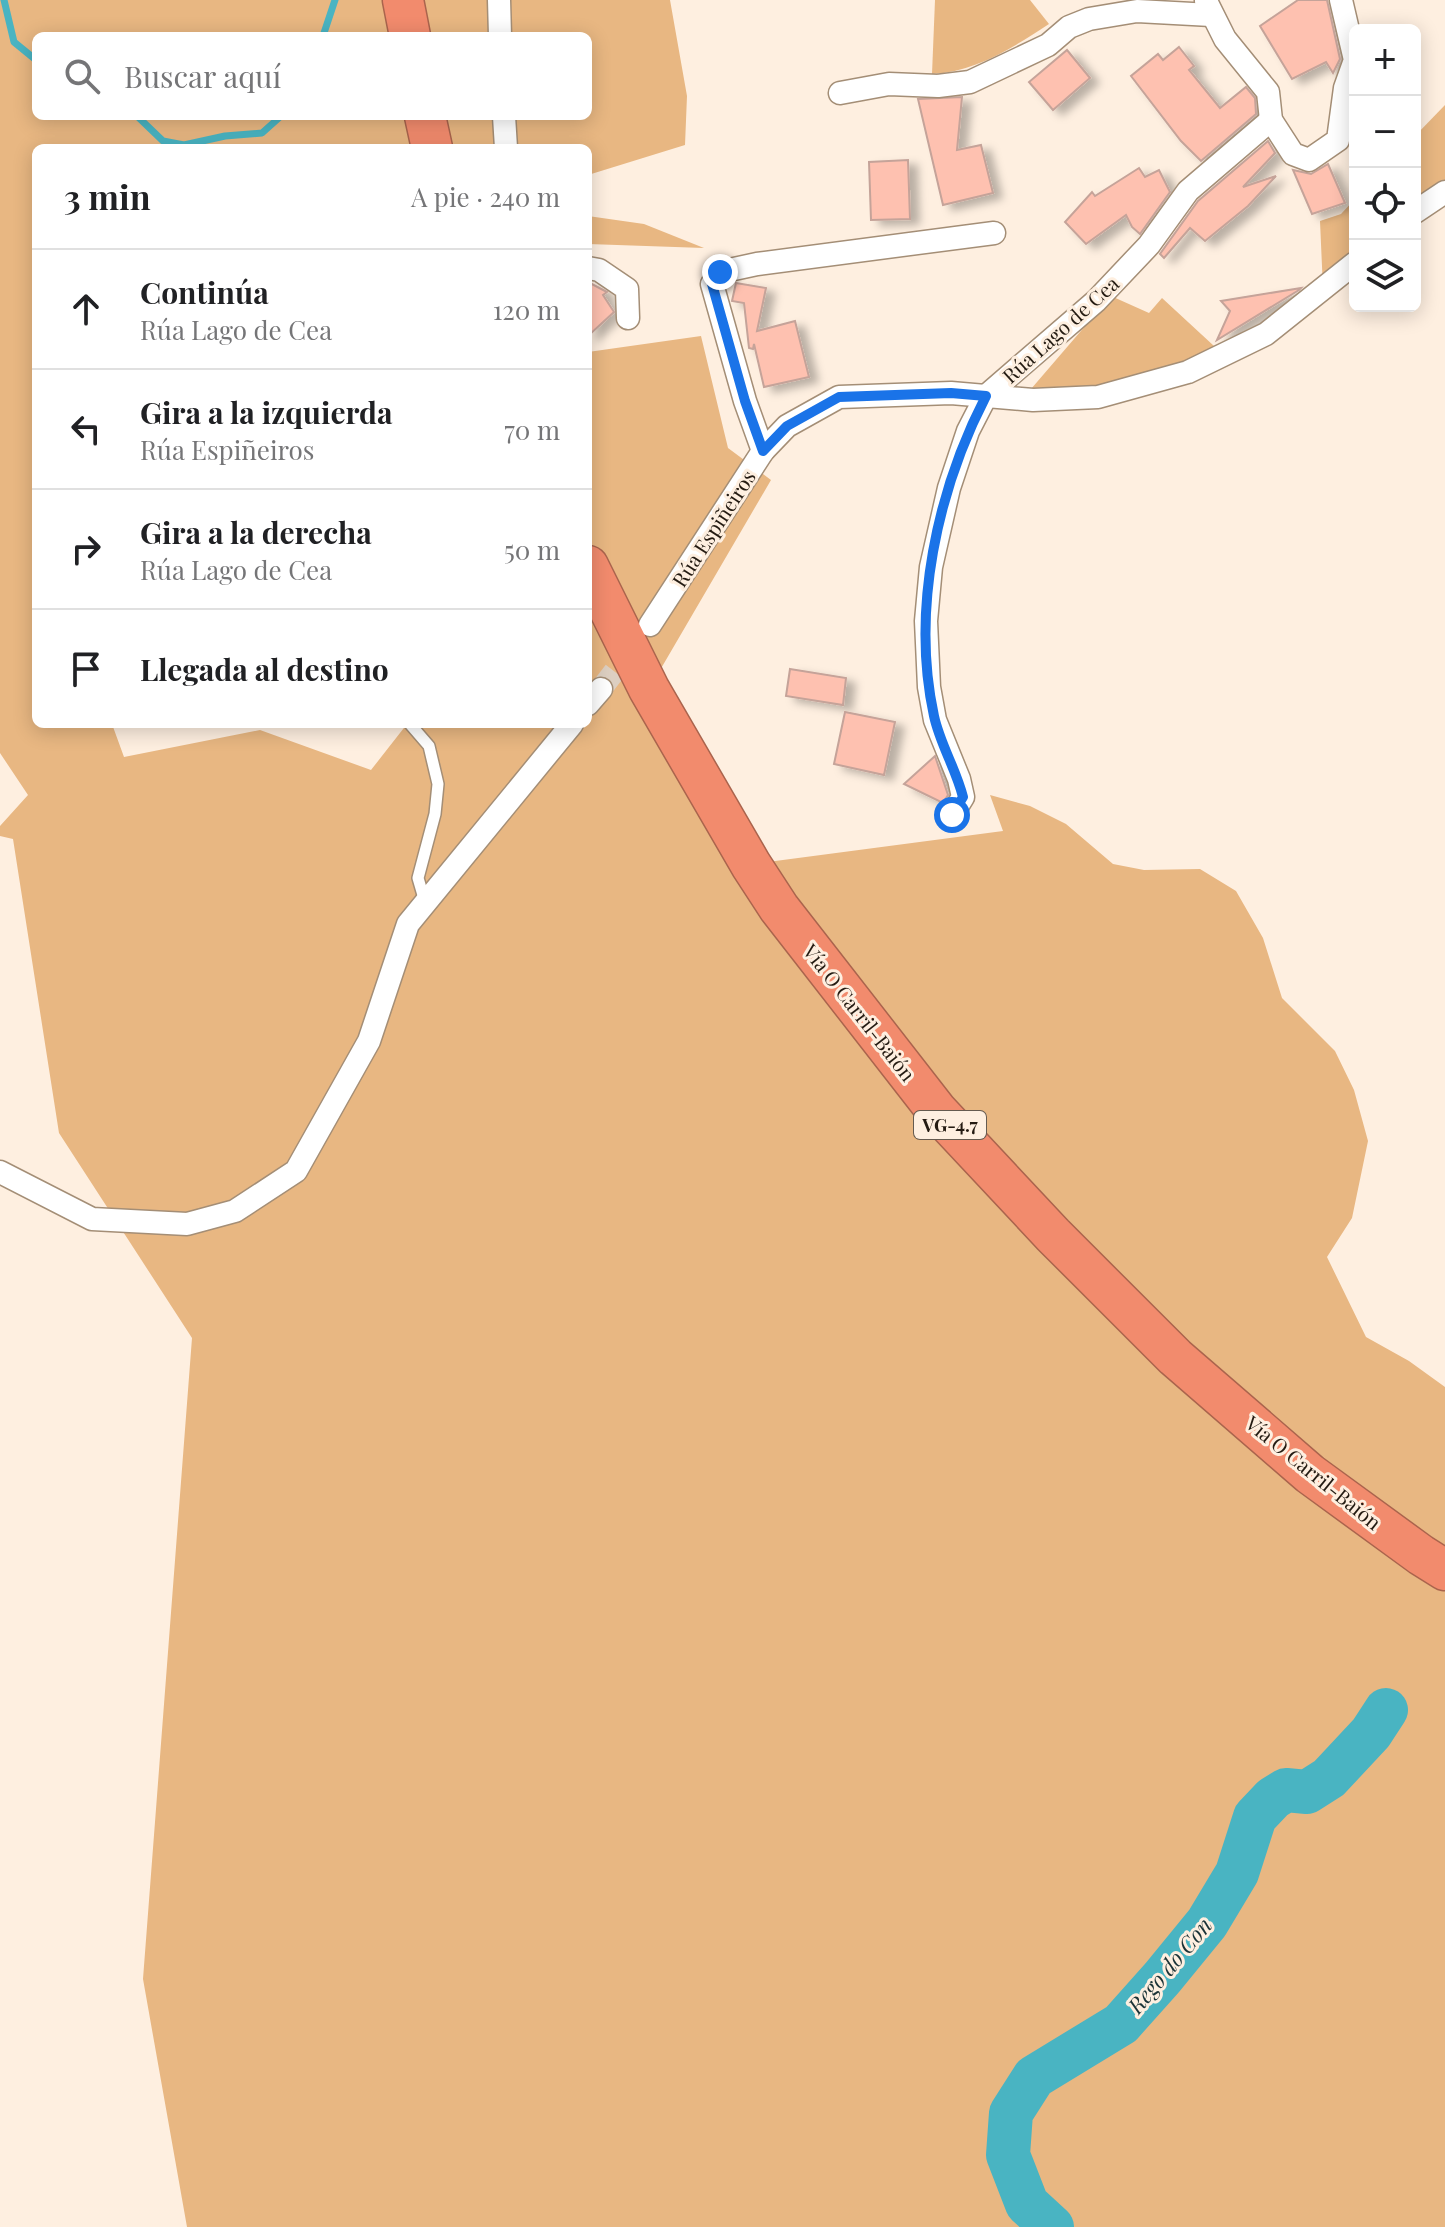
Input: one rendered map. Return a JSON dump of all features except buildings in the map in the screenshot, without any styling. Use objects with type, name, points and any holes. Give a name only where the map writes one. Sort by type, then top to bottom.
[{"type":"highway","points":[[403,0],[409,32]]},
{"type":"highway","points":[[426,120],[431,144]]},
{"type":"highway","name":"Vía O Carril-Baión","points":[[592,574],[649,689],[751,865],[779,908],[937,1111],[1053,1235],[1175,1357],[1310,1474],[1445,1570]]},
{"type":"street","points":[[499,0],[500,32]]},
{"type":"street","points":[[840,93],[889,84],[938,86],[970,82],[1048,45],[1069,27],[1099,17],[1137,11],[1209,7],[1225,39],[1268,92],[1271,120],[1293,154],[1309,160],[1338,140],[1345,88],[1355,60],[1341,0]]},
{"type":"street","points":[[504,120],[506,144]]},
{"type":"street","name":"Rúa Lago de Cea","points":[[952,815],[963,797],[935,720],[929,687],[926,621],[931,567],[949,488],[968,431],[986,396],[1096,301],[1149,245],[1188,191],[1271,120]]},
{"type":"street","points":[[1421,208],[1445,192]]},
{"type":"street","points":[[763,451],[745,401],[712,284],[720,272],[757,264],[994,233]]},
{"type":"street","name":"Rúa Espiñeiros","points":[[650,625],[763,451],[787,426],[839,397],[951,393],[1033,400],[1098,397],[1188,372],[1266,334],[1349,268]]},
{"type":"street","points":[[592,269],[599,270],[627,289],[628,318]]},
{"type":"street","points":[[0,1172],[92,1219],[187,1224],[235,1211],[296,1171],[369,1041],[408,924],[569,728]]},
{"type":"lane","points":[[413,728],[429,746],[438,784],[435,814],[418,878],[425,902]]},
{"type":"shaded area","points":[[0,0],[670,0],[687,96],[685,145],[592,174],[592,144],[32,144],[32,728],[113,728],[124,757],[260,730],[371,770],[404,728],[592,728],[592,351],[701,336],[728,448],[771,480],[649,689],[752,864],[1003,831],[990,795],[1030,806],[1066,824],[1113,864],[1144,870],[1200,869],[1236,891],[1263,938],[1282,998],[1335,1051],[1354,1090],[1368,1141],[1352,1218],[1327,1257],[1366,1337],[1409,1361],[1445,1387],[1445,2227],[187,2227],[143,1979],[192,1338],[59,1133],[13,839],[0,836],[0,826],[28,795],[0,753]]},
{"type":"shaded area","points":[[935,0],[1030,0],[1049,24],[979,63],[964,69],[932,74]]},
{"type":"shaded area","points":[[1445,105],[1445,192],[1421,208],[1421,168],[1421,130]]},
{"type":"shaded area","points":[[1349,205],[1349,267],[1323,289],[1320,221],[1341,214]]},
{"type":"shaded area","points":[[592,217],[644,224],[704,248],[592,244]]},
{"type":"shaded area","points":[[1111,296],[1149,313],[1162,298],[1214,346],[1236,348],[1098,397],[1031,389]]},
{"type":"waterway","points":[[4,0],[14,42],[32,57]]},
{"type":"waterway","points":[[324,32],[335,0]]},
{"type":"waterway","points":[[141,120],[163,141],[179,144]]},
{"type":"waterway","points":[[189,144],[225,136],[262,133],[277,120]]},
{"type":"waterway","name":"Rego do Con","points":[[1052,2227],[1027,2204],[1008,2155],[1011,2113],[1034,2077],[1121,2024],[1207,1923],[1237,1873],[1255,1817],[1273,1798],[1286,1790],[1307,1792],[1329,1778],[1371,1733],[1386,1710]]},
{"type":"tunnel","points":[[601,689],[635,645]]},
{"type":"route","points":[[720,272],[712,284],[745,401],[763,451],[787,426],[839,397],[951,393],[986,396],[968,431],[949,488],[931,567],[926,621],[929,687],[935,720],[963,797],[952,815]]}]
